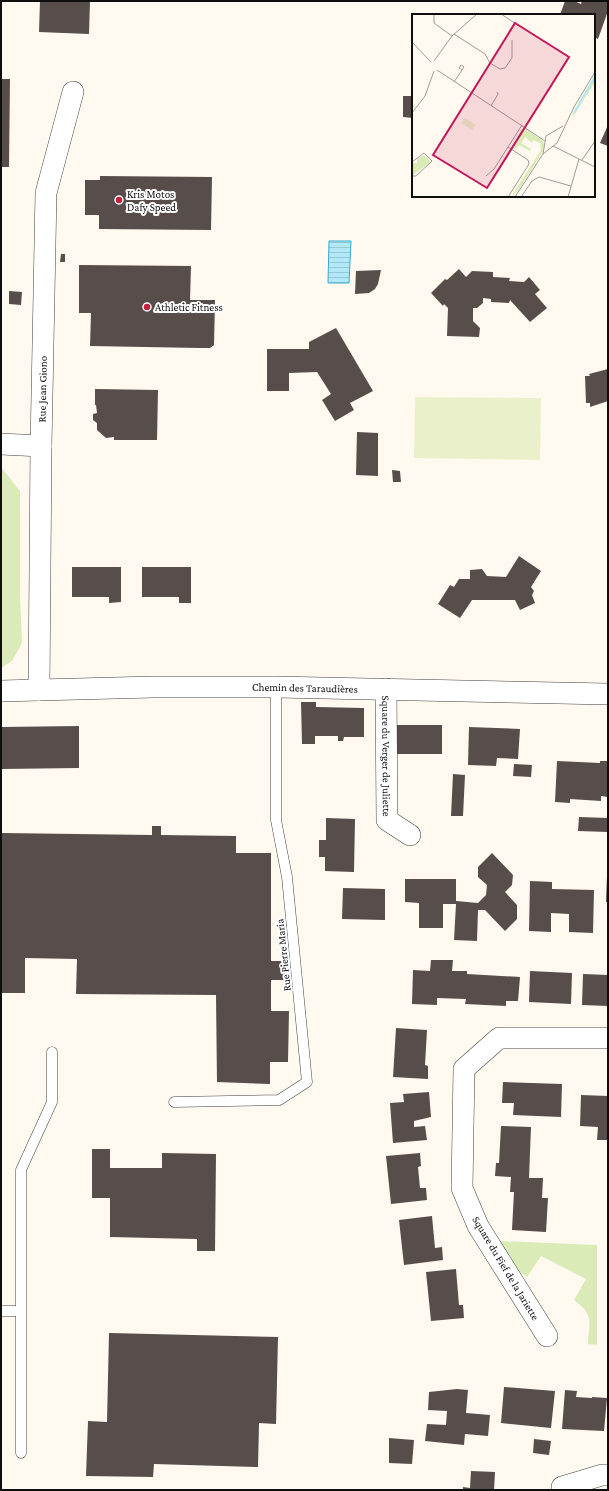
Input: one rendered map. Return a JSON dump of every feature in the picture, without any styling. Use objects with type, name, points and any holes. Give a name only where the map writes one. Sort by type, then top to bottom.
[{"type":"street","name":"Rue Jean Giono","points":[[38,690],[46,193],[73,92]]},
{"type":"street","points":[[1,444],[41,446]]},
{"type":"street","name":"Chemin des Taraudières","points":[[1,691],[152,687],[386,689],[608,694]]},
{"type":"street","name":"Square du Verger de Juliette","points":[[386,689],[387,820],[410,835]]},
{"type":"street","name":"Square du Fief de la Jariette","points":[[547,1336],[478,1226],[462,1188],[464,1069],[499,1038],[608,1038]]},
{"type":"street","points":[[562,1487],[602,1475],[608,1475]]},
{"type":"lane","name":"Rue Pierre Maria","points":[[174,1102],[279,1100],[307,1082],[287,877],[276,820],[276,688]]},
{"type":"lane","points":[[21,1453],[21,1170],[52,1102],[52,1052]]},
{"type":"lane","points":[[1,1311],[21,1311]]},
{"type":"green space","points":[[415,397],[541,398],[540,460],[414,458]]},
{"type":"green space","points":[[1,467],[20,491],[20,594],[22,643],[12,661],[1,668]]},
{"type":"green space","points":[[500,1241],[597,1245],[597,1345],[588,1344],[589,1319],[585,1310],[574,1300],[586,1279],[541,1256],[527,1277],[516,1269]]},
{"type":"water","points":[[329,241],[351,241],[349,283],[328,283]]},
{"type":"building","points":[[40,1],[90,1],[89,34],[39,32]]},
{"type":"building","points":[[565,1],[574,1],[581,4],[582,1],[608,1],[608,11],[598,39],[595,38],[595,14],[560,14]]},
{"type":"building","points":[[1,79],[10,79],[9,167],[1,167]]},
{"type":"building","points":[[403,96],[412,96],[412,118],[403,117]]},
{"type":"building","points":[[608,125],[608,146],[600,143]]},
{"type":"building","points":[[100,176],[212,177],[211,230],[99,229],[99,215],[85,215],[85,180],[100,180]]},
{"type":"building","points":[[61,254],[65,254],[65,262],[60,262]]},
{"type":"building","name":"Athletic Fitness","points":[[79,265],[191,266],[190,300],[215,300],[214,345],[210,348],[90,346],[91,313],[79,313]]},
{"type":"building","points":[[459,269],[466,277],[472,271],[493,272],[493,277],[510,278],[509,281],[524,282],[529,277],[540,290],[535,294],[547,308],[530,322],[510,300],[509,303],[491,302],[491,299],[483,298],[483,303],[477,308],[473,308],[473,321],[480,328],[479,337],[447,336],[448,308],[444,304],[443,306],[431,293],[445,279],[447,280]]},
{"type":"building","points":[[381,270],[378,284],[375,289],[369,293],[355,294],[356,271]]},
{"type":"building","points":[[9,291],[22,292],[21,305],[9,304]]},
{"type":"building","points":[[336,328],[373,391],[350,403],[354,410],[335,421],[322,400],[331,394],[317,372],[289,373],[289,391],[267,391],[267,349],[309,349],[309,342]]},
{"type":"building","points":[[608,369],[608,401],[590,407],[590,403],[586,403],[585,376],[590,376],[589,374]]},
{"type":"building","points":[[95,389],[158,390],[157,440],[114,440],[114,437],[106,438],[97,430],[97,423],[93,420],[93,414],[97,413],[95,405]]},
{"type":"building","points":[[357,432],[378,433],[378,476],[356,475]]},
{"type":"building","points":[[392,470],[400,471],[401,482],[393,482]]},
{"type":"building","points":[[519,556],[541,571],[531,587],[534,591],[532,595],[535,603],[520,610],[515,600],[472,600],[460,618],[438,604],[450,585],[454,587],[459,579],[470,579],[470,570],[482,569],[487,576],[506,577]]},
{"type":"building","points":[[72,567],[121,567],[121,602],[109,603],[109,597],[72,597]]},
{"type":"building","points":[[142,567],[191,567],[191,603],[179,603],[179,597],[142,597]]},
{"type":"building","points":[[301,702],[316,702],[316,707],[364,708],[364,737],[344,737],[343,741],[338,741],[338,736],[315,736],[315,744],[302,744]]},
{"type":"building","points":[[397,725],[442,725],[442,754],[396,754]]},
{"type":"building","points":[[79,726],[79,768],[1,769],[1,727]]},
{"type":"building","points":[[469,727],[520,729],[518,759],[497,758],[496,766],[468,765]]},
{"type":"building","points":[[557,761],[600,763],[600,761],[608,761],[608,797],[601,796],[601,801],[570,799],[570,803],[555,802]]},
{"type":"building","points":[[514,764],[532,765],[531,777],[513,776]]},
{"type":"building","points":[[453,774],[465,775],[463,816],[451,816]]},
{"type":"building","points":[[579,817],[608,818],[608,832],[578,831]]},
{"type":"building","points":[[326,818],[355,819],[354,872],[325,871],[325,857],[319,857],[319,840],[326,840]]},
{"type":"building","points":[[152,826],[161,826],[161,835],[236,836],[236,853],[271,853],[271,961],[289,961],[289,980],[271,980],[271,1011],[289,1011],[288,1062],[270,1062],[270,1084],[217,1082],[216,995],[76,994],[77,959],[25,958],[25,993],[1,993],[1,833],[152,835]]},
{"type":"building","points":[[492,853],[513,875],[512,885],[505,892],[517,905],[517,919],[505,931],[485,910],[478,910],[477,941],[454,940],[456,904],[443,904],[443,928],[419,928],[419,903],[405,902],[405,879],[456,879],[456,901],[478,903],[486,895],[487,885],[478,877],[478,867]]},
{"type":"building","points":[[607,876],[608,902],[606,902]]},
{"type":"building","points":[[530,881],[552,882],[552,889],[594,890],[593,933],[569,932],[569,914],[551,913],[551,932],[529,931]]},
{"type":"building","points":[[343,888],[385,889],[385,920],[342,919]]},
{"type":"building","points":[[431,960],[453,960],[452,971],[467,971],[467,974],[520,977],[518,1001],[506,1001],[506,1006],[465,1004],[466,999],[437,998],[437,1005],[412,1004],[413,970],[430,971]]},
{"type":"building","points":[[530,971],[572,973],[571,1004],[529,1002]]},
{"type":"building","points":[[583,974],[608,975],[608,1006],[582,1005]]},
{"type":"building","points":[[396,1028],[427,1030],[425,1065],[428,1066],[428,1079],[393,1077]]},
{"type":"building","points":[[503,1082],[562,1084],[561,1117],[513,1115],[514,1103],[502,1103]]},
{"type":"building","points":[[429,1092],[431,1117],[414,1121],[414,1127],[425,1126],[427,1140],[393,1143],[390,1103],[404,1102],[403,1094]]},
{"type":"building","points":[[581,1095],[608,1096],[608,1140],[597,1140],[598,1127],[580,1126]]},
{"type":"building","points":[[501,1126],[531,1127],[529,1178],[543,1178],[542,1198],[548,1198],[546,1232],[512,1230],[514,1192],[510,1192],[511,1177],[495,1176],[496,1163],[499,1163]]},
{"type":"building","points":[[92,1149],[110,1149],[110,1168],[162,1168],[162,1153],[216,1154],[215,1251],[197,1251],[197,1239],[110,1237],[110,1198],[92,1198]]},
{"type":"building","points":[[420,1153],[421,1166],[418,1167],[420,1188],[426,1188],[427,1200],[391,1204],[386,1156]]},
{"type":"building","points":[[432,1216],[435,1248],[442,1247],[443,1260],[404,1265],[399,1220]]},
{"type":"building","points":[[456,1269],[459,1305],[463,1305],[464,1318],[431,1321],[426,1272]]},
{"type":"building","points":[[109,1333],[278,1337],[276,1424],[259,1423],[258,1467],[154,1464],[153,1477],[86,1476],[88,1421],[107,1422]]},
{"type":"building","points":[[504,1387],[555,1391],[551,1428],[501,1423]]},
{"type":"building","points":[[457,1389],[468,1390],[466,1413],[490,1415],[488,1436],[465,1434],[464,1445],[425,1441],[427,1424],[446,1425],[447,1411],[428,1410],[429,1392]]},
{"type":"building","points":[[565,1390],[577,1391],[576,1397],[607,1398],[604,1431],[562,1429]]},
{"type":"building","points":[[389,1438],[414,1440],[412,1464],[389,1463]]},
{"type":"building","points":[[534,1439],[551,1441],[549,1455],[533,1453]]},
{"type":"building","points":[[471,1471],[495,1472],[494,1490],[463,1490],[463,1487],[470,1488]]},
{"type":"place","name":"Kris Motos Dafy Speed","points":[[119,200]]},
{"type":"place","name":"Athletic Fitness","points":[[147,307]]}]
